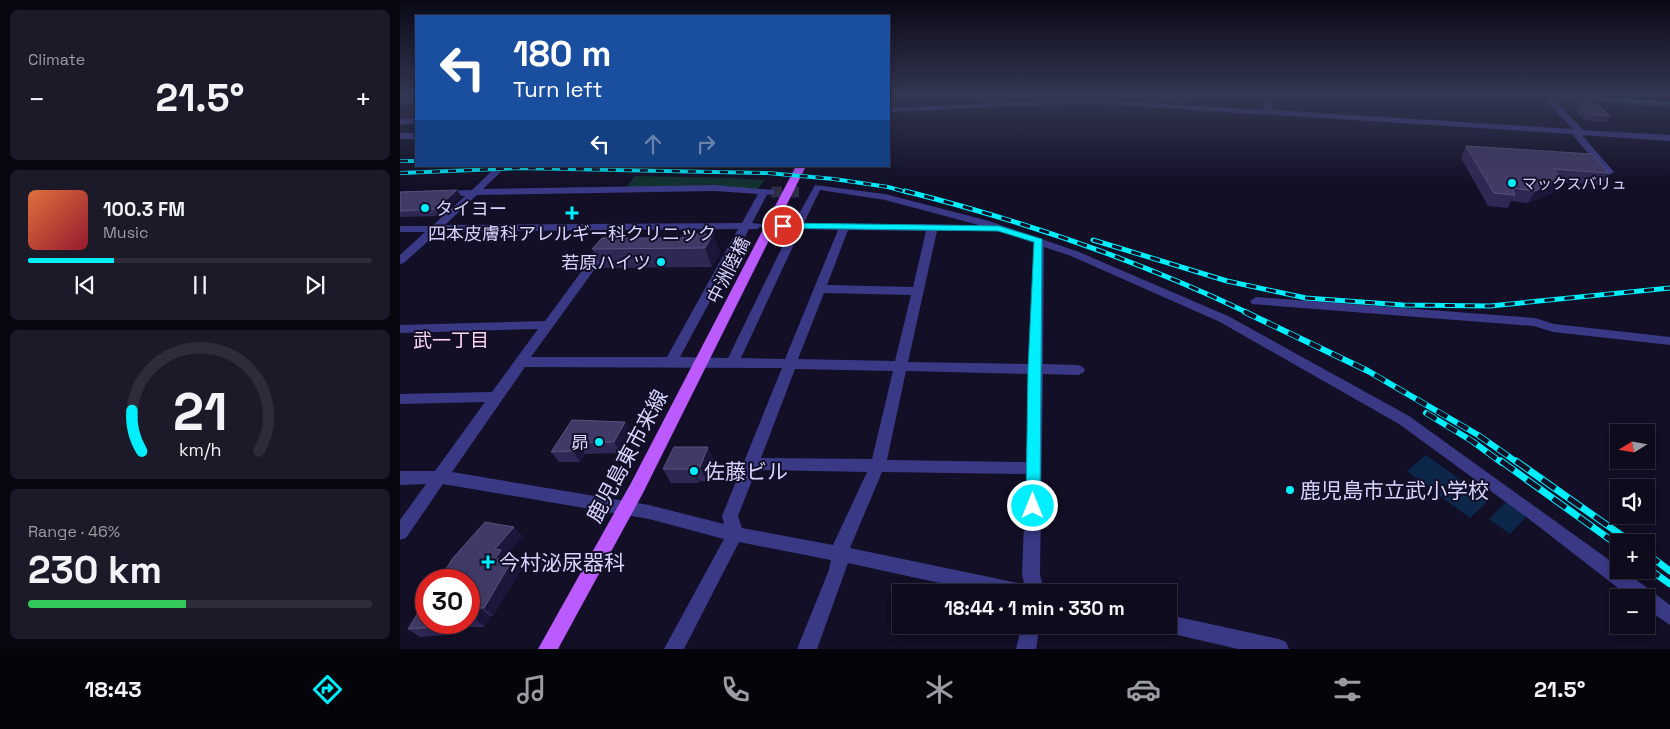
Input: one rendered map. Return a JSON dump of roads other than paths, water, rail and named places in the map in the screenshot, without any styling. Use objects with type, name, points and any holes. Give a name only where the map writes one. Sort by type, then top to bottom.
[{"type":"main road","name":"中洲陸橋","points":[[701,362],[796,187],[801,167]]},
{"type":"main road","name":"鹿児島東市来線","points":[[548,649],[625,509],[701,362]]},
{"type":"street","points":[[1486,125],[1670,138]]},
{"type":"street","points":[[1574,125],[1579,131]]},
{"type":"street","points":[[1579,131],[1576,134],[1609,172]]},
{"type":"street","points":[[400,136],[415,136]]},
{"type":"street","points":[[400,262],[502,167]]},
{"type":"street","points":[[796,187],[814,192]]},
{"type":"street","points":[[732,363],[818,187],[885,198],[941,210],[1039,241],[1131,277],[1224,318],[1404,420],[1535,514],[1634,589]]},
{"type":"street","points":[[430,193],[715,188],[768,192],[751,226],[672,362]]},
{"type":"street","points":[[400,533],[521,362],[621,226]]},
{"type":"street","points":[[400,229],[751,226]]},
{"type":"street","points":[[783,226],[999,228]]},
{"type":"street","points":[[674,649],[735,534],[730,516],[844,227]]},
{"type":"street","points":[[807,649],[838,570],[842,543],[878,465],[899,366],[932,228]]},
{"type":"street","points":[[1033,584],[1031,574],[1034,369],[1039,241]]},
{"type":"street","points":[[820,289],[918,291]]},
{"type":"street","points":[[1256,301],[1535,322],[1553,328],[1670,341]]},
{"type":"street","points":[[400,328],[548,325]]},
{"type":"street","points":[[521,362],[701,362],[1078,370]]},
{"type":"street","points":[[400,399],[496,397]]},
{"type":"street","points":[[750,464],[1033,468]]},
{"type":"street","points":[[400,478],[440,477],[649,512],[735,534],[841,554],[981,584]]},
{"type":"street","points":[[1655,605],[1670,616]]},
{"type":"street","points":[[1177,626],[1281,649]]},
{"type":"street","points":[[1026,649],[1029,634]]},
{"type":"water","points":[[1426,455],[1489,500],[1470,518],[1407,471]]},
{"type":"water","points":[[1506,502],[1527,516],[1510,534],[1489,519]]},
{"type":"tunnel","points":[[771,192],[799,192]]},
{"type":"railway","points":[[400,161],[415,161]]},
{"type":"railway","points":[[400,173],[520,168],[768,173],[834,179],[888,187],[910,193]]},
{"type":"railway","points":[[905,191],[993,215],[1079,243],[1165,276],[1248,313]]},
{"type":"railway","points":[[1093,240],[1227,281],[1306,298],[1403,305],[1490,306],[1670,288]]},
{"type":"railway","points":[[1245,312],[1368,371],[1478,435],[1518,463]]},
{"type":"railway","points":[[1426,413],[1472,441],[1502,463]]},
{"type":"railway","points":[[1501,461],[1610,540]]},
{"type":"railway","points":[[1516,461],[1620,534]]},
{"type":"railway","points":[[1655,560],[1670,571]]},
{"type":"railway","points":[[1655,573],[1670,584]]},
{"type":"place","name":"マックスバリュ","points":[[1512,183]]},
{"type":"place","name":"タイヨー","points":[[425,208]]},
{"type":"place","name":"四本皮膚科アレルギー科クリニック","points":[[572,213]]},
{"type":"place","name":"若原ハイツ","points":[[661,262]]},
{"type":"place","name":"昴","points":[[599,442]]},
{"type":"place","name":"佐藤ビル","points":[[694,471]]},
{"type":"place","name":"鹿児島市立武小学校","points":[[1290,490]]},
{"type":"place","name":"今村泌尿器科","points":[[488,562]]},
{"type":"district","name":"武一丁目","points":[[451,340]]}]
